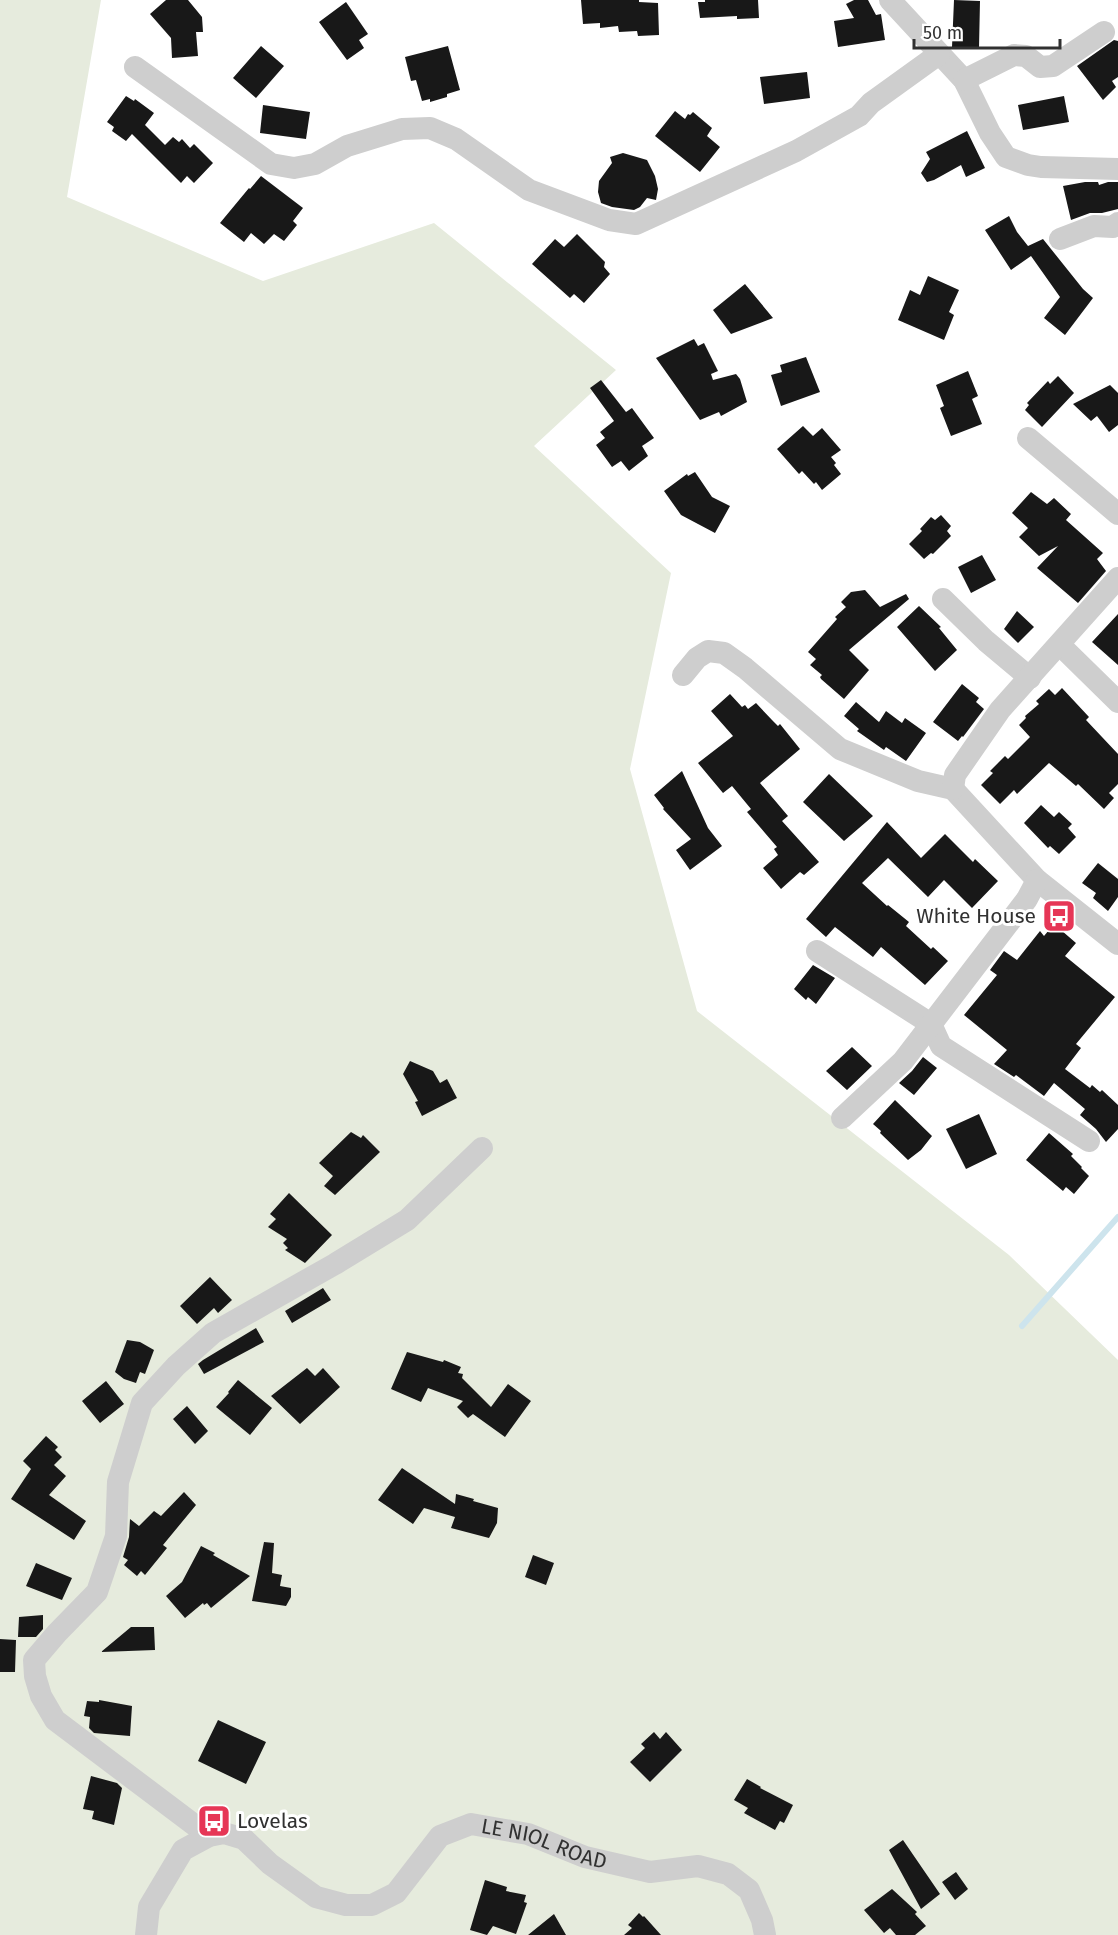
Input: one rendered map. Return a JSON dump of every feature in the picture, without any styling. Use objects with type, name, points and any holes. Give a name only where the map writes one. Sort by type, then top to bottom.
[{"type":"street","points":[[890,0],[964,80],[990,133],[1006,157],[1041,167],[1118,169]]},
{"type":"street","points":[[964,80],[1014,55],[1026,56],[1040,67],[1053,66],[1104,32]]},
{"type":"street","points":[[135,67],[271,164],[294,168],[315,164],[347,146],[402,129],[430,128],[456,138],[529,190],[609,220],[636,224],[796,151],[859,116],[871,103],[939,54]]},
{"type":"street","points":[[1060,239],[1094,226],[1113,227],[1118,223]]},
{"type":"street","points":[[1028,438],[1118,514]]},
{"type":"street","points":[[953,789],[955,775],[1000,710],[1118,578]]},
{"type":"street","points":[[942,599],[986,641],[1030,678]]},
{"type":"street","points":[[1060,645],[1118,702]]},
{"type":"street","points":[[683,675],[697,658],[708,651],[724,653],[745,668],[840,749],[918,781],[953,789],[1037,880],[1118,944]]},
{"type":"street","points":[[843,1119],[903,1061],[1027,899],[1037,880]]},
{"type":"street","points":[[817,951],[931,1024],[941,1046],[1089,1142]]},
{"type":"street","points":[[146,1935],[149,1907],[183,1850],[209,1836],[55,1720],[41,1696],[34,1676],[34,1660],[97,1592],[116,1536],[118,1482],[142,1403],[176,1366],[213,1333],[407,1220],[482,1148]]},
{"type":"street","name":"LE NIOL ROAD","points":[[209,1836],[224,1833],[244,1839],[270,1864],[316,1897],[346,1905],[372,1905],[396,1893],[440,1836],[471,1824],[528,1834],[585,1857],[650,1872],[698,1866],[728,1874],[749,1890],[762,1920],[765,1935]]},
{"type":"shaded area","points":[[0,0],[101,0],[67,197],[263,281],[434,223],[616,370],[534,446],[671,573],[630,769],[697,1011],[1009,1255],[1118,1360],[1118,1935],[0,1935]]},
{"type":"building","points":[[166,0],[188,0],[202,17],[203,32],[196,32],[198,56],[172,58],[171,38],[150,14]]},
{"type":"building","points":[[581,0],[639,0],[639,2],[658,3],[659,35],[638,36],[637,31],[619,32],[618,26],[600,28],[600,23],[583,24]]},
{"type":"building","points":[[705,0],[758,0],[759,18],[737,19],[737,16],[700,18],[698,2],[705,2]]},
{"type":"building","points":[[854,0],[868,0],[876,15],[881,14],[885,40],[838,47],[834,21],[854,18],[846,4]]},
{"type":"building","points":[[954,0],[980,1],[979,48],[952,47]]},
{"type":"building","points":[[346,2],[368,34],[359,40],[364,48],[347,60],[319,22]]},
{"type":"building","points":[[1114,40],[1118,41],[1118,77],[1112,81],[1116,87],[1103,100],[1077,66]]},
{"type":"building","points":[[261,46],[284,66],[256,98],[233,78]]},
{"type":"building","points":[[448,46],[460,90],[430,102],[430,99],[422,101],[416,80],[411,81],[405,57]]},
{"type":"building","points":[[807,72],[810,98],[764,104],[760,77]]},
{"type":"building","points":[[126,96],[134,101],[135,99],[154,113],[145,125],[165,145],[173,137],[179,142],[182,139],[190,148],[194,144],[213,163],[194,183],[187,176],[181,183],[132,134],[126,141],[112,131],[114,127],[107,122]]},
{"type":"building","points":[[1064,96],[1069,122],[1023,130],[1018,105]]},
{"type":"building","points":[[263,105],[310,112],[306,139],[260,133]]},
{"type":"building","points":[[675,111],[685,119],[693,112],[712,128],[707,136],[720,147],[700,172],[655,136]]},
{"type":"building","points":[[967,131],[985,168],[966,177],[961,165],[927,182],[921,173],[930,159],[926,152]]},
{"type":"building","points":[[623,153],[647,160],[655,176],[658,189],[656,200],[647,198],[640,207],[634,210],[601,203],[598,192],[599,181],[612,163],[610,157]]},
{"type":"building","points":[[261,176],[303,208],[293,221],[297,225],[284,241],[274,234],[264,244],[251,233],[244,242],[220,223]]},
{"type":"building","points":[[1098,182],[1099,185],[1118,182],[1118,209],[1090,213],[1071,220],[1063,186]]},
{"type":"building","points":[[1009,216],[1017,232],[1028,246],[1043,239],[1083,289],[1093,298],[1065,335],[1044,318],[1060,297],[1031,256],[1011,270],[985,230]]},
{"type":"building","points":[[577,234],[605,262],[604,267],[610,274],[584,303],[574,294],[570,298],[532,264],[555,239],[564,247]]},
{"type":"building","points":[[928,276],[959,290],[949,312],[954,315],[944,340],[898,320],[910,290],[920,295]]},
{"type":"building","points":[[745,284],[773,318],[731,334],[713,310]]},
{"type":"building","points":[[694,339],[698,346],[704,343],[718,371],[711,374],[713,380],[736,374],[740,379],[747,402],[721,416],[719,412],[700,420],[656,358]]},
{"type":"building","points":[[806,357],[820,392],[781,406],[771,375],[782,372],[780,365]]},
{"type":"building","points":[[968,371],[978,396],[972,399],[982,424],[951,436],[940,408],[944,406],[936,385]]},
{"type":"building","points":[[1058,376],[1074,393],[1042,427],[1025,410],[1029,405],[1027,403],[1048,381],[1050,384]]},
{"type":"building","points":[[601,380],[626,412],[632,408],[654,438],[642,446],[648,456],[629,471],[621,461],[612,467],[596,445],[605,438],[600,432],[614,421],[590,388]]},
{"type":"building","points":[[1110,385],[1118,393],[1118,425],[1109,432],[1097,416],[1091,421],[1073,404]]},
{"type":"building","points":[[803,426],[813,436],[822,428],[841,450],[831,457],[841,474],[822,490],[802,471],[799,474],[777,449]]},
{"type":"building","points":[[695,472],[712,497],[730,506],[715,533],[681,515],[664,491],[687,474],[688,476]]},
{"type":"building","points":[[1031,492],[1047,504],[1054,498],[1071,514],[1066,520],[1103,553],[1097,559],[1106,571],[1078,603],[1037,568],[1058,546],[1039,556],[1019,537],[1028,528],[1012,513]]},
{"type":"building","points":[[941,515],[951,526],[947,531],[951,536],[933,554],[931,553],[924,559],[909,544],[922,531],[920,529],[931,517],[935,520]]},
{"type":"building","points":[[982,555],[996,580],[971,593],[958,567]]},
{"type":"building","points":[[865,590],[880,607],[906,594],[909,599],[849,650],[869,670],[844,699],[821,679],[822,675],[810,665],[816,659],[808,652],[837,619],[835,617],[846,607],[841,602],[851,592]]},
{"type":"building","points":[[919,606],[941,627],[939,628],[957,650],[935,671],[897,627]]},
{"type":"building","points":[[1017,611],[1034,627],[1018,643],[1004,629]]},
{"type":"building","points":[[1118,614],[1118,665],[1092,642]]},
{"type":"building","points":[[962,684],[979,698],[976,702],[984,709],[958,741],[933,722]]},
{"type":"building","points":[[1062,688],[1089,717],[1086,720],[1118,754],[1118,784],[1109,793],[1114,798],[1104,809],[1078,784],[1076,786],[1049,763],[1017,794],[1014,790],[1000,804],[981,785],[993,773],[990,771],[1005,756],[1008,759],[1030,737],[1019,725],[1026,718],[1025,716],[1039,704],[1036,701],[1049,689],[1055,695]]},
{"type":"building","points":[[730,694],[742,707],[745,705],[748,709],[756,703],[778,726],[780,724],[800,749],[760,783],[788,816],[782,821],[819,862],[804,875],[800,872],[781,889],[763,868],[778,855],[774,849],[777,847],[747,812],[751,809],[732,786],[723,793],[698,763],[733,736],[711,711]]},
{"type":"building","points":[[856,702],[879,722],[886,711],[902,723],[905,718],[926,733],[906,761],[886,747],[884,750],[857,731],[859,729],[844,716]]},
{"type":"building","points":[[682,771],[708,828],[722,846],[690,870],[676,850],[691,839],[663,809],[654,795]]},
{"type":"building","points":[[829,774],[873,816],[844,841],[803,802]]},
{"type":"building","points":[[1041,805],[1054,817],[1059,812],[1072,824],[1068,828],[1076,837],[1059,854],[1050,846],[1048,848],[1024,823]]},
{"type":"building","points":[[887,822],[921,858],[945,834],[973,862],[975,859],[998,881],[972,908],[944,880],[928,897],[888,858],[862,883],[909,922],[906,926],[948,961],[925,985],[881,947],[873,957],[835,927],[826,937],[806,919]]},
{"type":"building","points":[[1098,863],[1118,879],[1118,897],[1108,911],[1093,898],[1096,893],[1082,883]]},
{"type":"building","points":[[1054,924],[1076,943],[1065,956],[1115,997],[1076,1044],[1081,1048],[1065,1069],[1090,1088],[1092,1085],[1100,1092],[1102,1090],[1118,1105],[1118,1129],[1106,1142],[1096,1129],[1080,1115],[1085,1109],[1054,1083],[1044,1096],[1016,1075],[1014,1077],[994,1064],[1007,1050],[964,1015],[997,975],[990,970],[1004,951],[1017,960],[1040,931],[1044,936]]},
{"type":"building","points":[[813,965],[835,978],[816,1004],[808,997],[806,1000],[794,989]]},
{"type":"building","points":[[852,1047],[872,1066],[847,1090],[826,1071]]},
{"type":"building","points":[[923,1057],[937,1068],[914,1095],[899,1083]]},
{"type":"building","points":[[410,1061],[433,1071],[440,1083],[447,1079],[457,1098],[422,1116],[415,1102],[418,1101],[403,1074]]},
{"type":"building","points":[[895,1100],[932,1136],[921,1150],[908,1160],[873,1124]]},
{"type":"building","points":[[979,1114],[997,1154],[966,1169],[946,1129]]},
{"type":"building","points":[[351,1132],[361,1138],[363,1135],[380,1152],[335,1195],[324,1186],[333,1176],[319,1163]]},
{"type":"building","points":[[1049,1133],[1073,1154],[1071,1156],[1089,1176],[1074,1194],[1066,1187],[1063,1191],[1026,1160]]},
{"type":"building","points":[[289,1193],[332,1235],[305,1263],[285,1250],[288,1248],[283,1243],[287,1239],[268,1227],[276,1219],[270,1214]]},
{"type":"building","points":[[210,1277],[232,1300],[218,1313],[214,1308],[197,1324],[180,1306]]},
{"type":"building","points":[[323,1288],[331,1300],[292,1323],[285,1311]]},
{"type":"building","points":[[256,1328],[264,1342],[204,1374],[198,1364]]},
{"type":"building","points":[[127,1340],[140,1342],[154,1350],[145,1374],[140,1372],[136,1383],[124,1379],[115,1372]]},
{"type":"building","points":[[407,1352],[443,1362],[444,1360],[461,1367],[458,1373],[463,1374],[462,1378],[491,1407],[508,1384],[531,1401],[505,1437],[473,1414],[468,1418],[457,1407],[463,1401],[428,1388],[421,1402],[391,1389]]},
{"type":"building","points":[[307,1368],[315,1376],[323,1368],[340,1387],[300,1424],[271,1396]]},
{"type":"building","points":[[238,1380],[272,1408],[250,1435],[216,1407]]},
{"type":"building","points":[[106,1381],[124,1404],[100,1423],[82,1401]]},
{"type":"building","points":[[187,1406],[208,1431],[195,1444],[173,1419]]},
{"type":"building","points":[[46,1436],[58,1447],[55,1450],[62,1457],[54,1465],[66,1476],[49,1495],[86,1521],[74,1540],[11,1499],[31,1469],[23,1461]]},
{"type":"building","points":[[402,1468],[455,1504],[456,1494],[498,1508],[497,1523],[489,1538],[451,1528],[455,1517],[424,1508],[413,1524],[378,1500]]},
{"type":"building","points":[[184,1492],[196,1505],[163,1545],[167,1548],[145,1575],[141,1571],[137,1576],[124,1565],[128,1560],[123,1557],[129,1537],[130,1519],[139,1526],[154,1511],[161,1516]]},
{"type":"building","points":[[264,1542],[274,1543],[272,1573],[282,1575],[280,1586],[291,1588],[291,1597],[286,1606],[252,1601]]},
{"type":"building","points":[[201,1546],[250,1576],[211,1608],[207,1603],[204,1605],[203,1603],[185,1618],[166,1596],[182,1582]]},
{"type":"building","points":[[533,1555],[554,1563],[546,1585],[525,1577]]},
{"type":"building","points":[[36,1563],[72,1578],[62,1600],[26,1586]]},
{"type":"building","points":[[43,1615],[43,1629],[36,1637],[18,1637],[19,1617]]},
{"type":"building","points":[[131,1627],[154,1627],[155,1650],[101,1652]]},
{"type":"building","points":[[0,1639],[16,1640],[15,1672],[0,1672]]},
{"type":"building","points":[[99,1700],[132,1706],[130,1736],[94,1733],[89,1728],[90,1717],[84,1716],[87,1701],[99,1702]]},
{"type":"building","points":[[218,1720],[266,1742],[246,1784],[198,1761]]},
{"type":"building","points":[[654,1732],[660,1739],[666,1732],[682,1750],[650,1782],[630,1762],[645,1748],[641,1744]]},
{"type":"building","points":[[91,1776],[117,1783],[122,1788],[114,1825],[92,1819],[94,1811],[83,1809]]},
{"type":"building","points":[[747,1779],[793,1805],[784,1823],[780,1821],[775,1830],[744,1813],[748,1808],[734,1800]]},
{"type":"building","points":[[903,1840],[940,1894],[921,1909],[889,1850]]},
{"type":"building","points":[[956,1872],[968,1889],[955,1900],[942,1882]]},
{"type":"building","points":[[485,1880],[507,1887],[506,1891],[526,1895],[524,1902],[527,1903],[516,1934],[493,1926],[487,1935],[470,1930]]},
{"type":"building","points":[[892,1889],[917,1912],[915,1914],[926,1926],[915,1935],[896,1935],[890,1928],[884,1933],[864,1910]]},
{"type":"building","points":[[639,1913],[661,1935],[624,1935],[632,1928],[628,1925]]},
{"type":"building","points":[[554,1914],[566,1935],[528,1935]]},
{"type":"waterway","points":[[1022,1326],[1118,1217]]},
{"type":"place","name":"White House","points":[[1059,916]]},
{"type":"place","name":"Lovelas","points":[[214,1821]]}]
